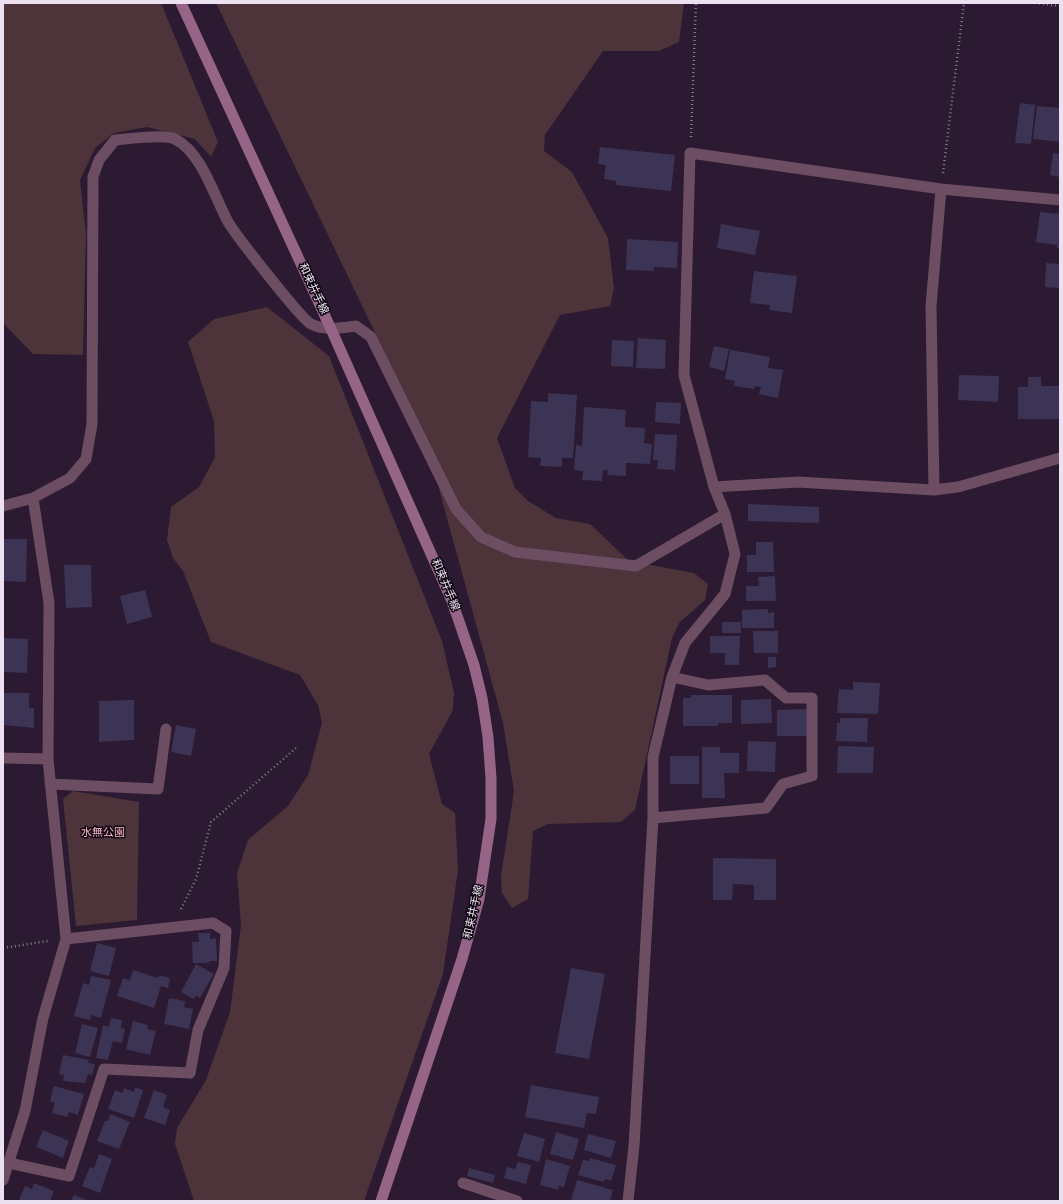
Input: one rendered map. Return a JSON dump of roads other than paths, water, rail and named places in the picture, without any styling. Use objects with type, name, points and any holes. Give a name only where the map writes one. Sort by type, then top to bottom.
[{"type":"main road","name":"和束井手線","points":[[181,3],[331,329],[452,601],[464,632],[482,698],[488,738],[491,778],[491,819],[478,899],[462,959],[381,1201]]},
{"type":"street","points":[[3,506],[33,498],[70,478],[86,459],[92,424],[93,177],[99,160],[115,140],[137,138],[174,138],[194,154],[228,222],[289,301],[310,324],[331,329],[356,326],[371,337],[456,510],[481,537],[515,552],[636,566],[725,514]]},
{"type":"street","points":[[628,1201],[634,1146],[653,818],[653,757],[672,678],[685,643],[725,594],[735,554],[725,514],[714,487],[684,375],[690,153],[941,189],[1060,200]]},
{"type":"street","points":[[934,490],[931,306],[941,189]]},
{"type":"street","points":[[714,487],[798,482],[934,490],[958,487],[1060,458]]},
{"type":"street","points":[[3,1180],[25,1111],[43,1018],[66,939],[48,759],[49,602],[33,498]]},
{"type":"street","points":[[653,818],[766,808],[783,784],[812,776],[812,698],[786,698],[765,680],[708,685],[672,678]]},
{"type":"street","points":[[50,784],[158,789],[166,729]]},
{"type":"street","points":[[3,758],[48,759]]},
{"type":"street","points":[[9,1162],[68,1176],[104,1069],[190,1073],[198,1030],[224,968],[226,931],[213,923],[66,939]]},
{"type":"street","points":[[463,1183],[517,1201]]},
{"type":"park label","name":"水無公園","points":[[103,833]]}]
